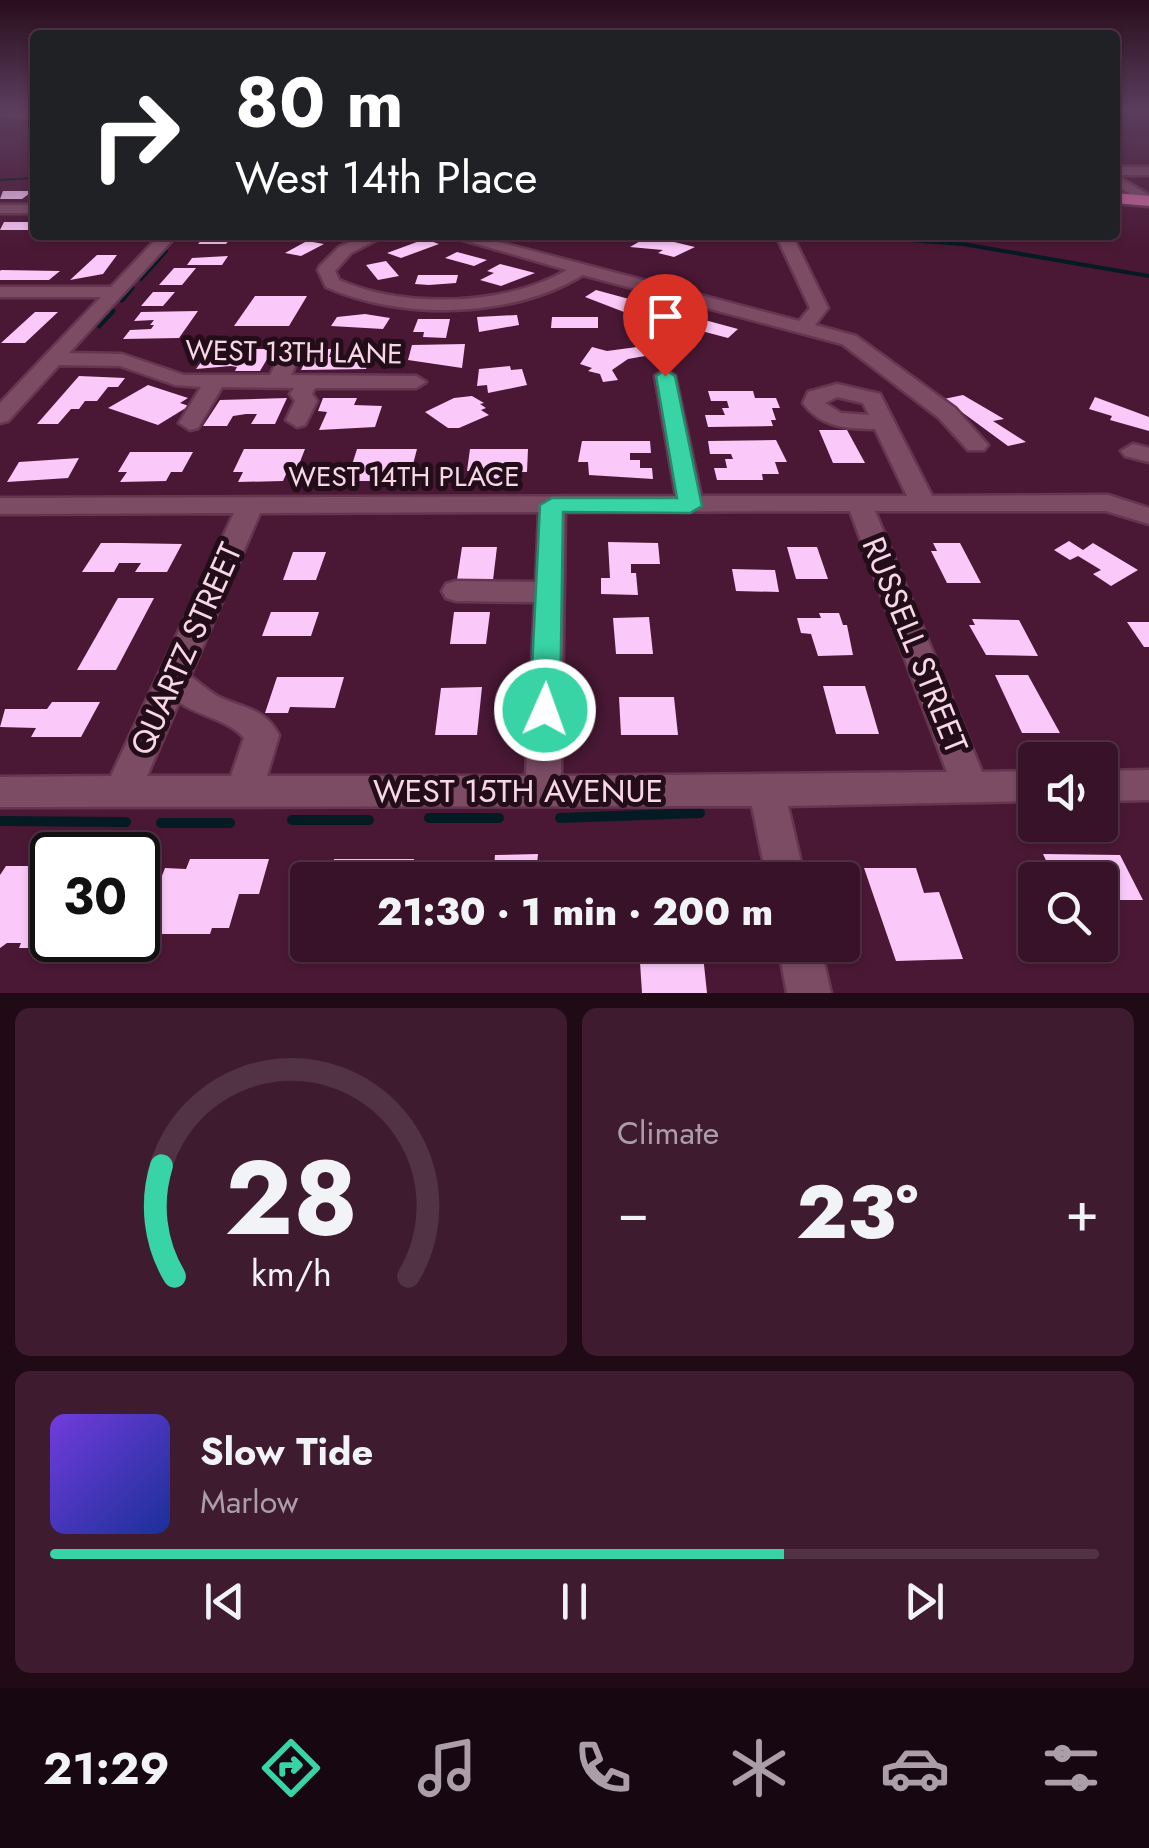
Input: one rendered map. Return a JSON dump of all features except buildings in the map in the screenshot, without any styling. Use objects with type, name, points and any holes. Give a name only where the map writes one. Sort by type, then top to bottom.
[{"type":"main road","points":[[1120,198],[1149,201]]},
{"type":"street","points":[[1120,171],[1149,172]]},
{"type":"street","points":[[1133,171],[1149,181]]},
{"type":"street","points":[[1120,183],[1149,201]]},
{"type":"street","points":[[0,209],[30,210]]},
{"type":"street","points":[[0,415],[164,240]]},
{"type":"street","points":[[369,240],[334,259],[326,270],[332,283],[372,298],[477,300],[537,291],[581,269]]},
{"type":"street","points":[[473,240],[849,340],[946,413],[976,445]]},
{"type":"street","points":[[787,240],[818,301],[819,308],[802,328]]},
{"type":"street","points":[[0,292],[115,292]]},
{"type":"street","points":[[276,382],[293,349]]},
{"type":"street","name":"WEST 13TH LANE","points":[[53,359],[122,360],[182,381],[416,382]]},
{"type":"street","points":[[665,376],[690,506]]},
{"type":"street","points":[[190,423],[215,382]]},
{"type":"street","points":[[297,420],[306,401],[301,394],[307,382]]},
{"type":"street","points":[[883,422],[924,505]]},
{"type":"street","name":"WEST 14TH PLACE","points":[[0,506],[1108,503],[1149,516]]},
{"type":"street","points":[[543,791],[552,505]]},
{"type":"street","name":"RUSSELL STREET","points":[[860,505],[970,786]]},
{"type":"street","name":"QUARTZ STREET","points":[[122,792],[250,506]]},
{"type":"street","points":[[456,591],[549,592]]},
{"type":"street","points":[[172,680],[206,705],[250,721],[262,736],[244,792]]},
{"type":"street","points":[[1118,786],[1149,785]]},
{"type":"street","name":"WEST 15TH AVENUE","points":[[0,792],[767,791],[1018,786]]},
{"type":"street","points":[[767,791],[782,862]]},
{"type":"street","points":[[803,962],[809,993]]},
{"type":"waterway","points":[[0,180],[30,178]]},
{"type":"waterway","points":[[909,240],[963,244],[1149,276]]},
{"type":"waterway","points":[[141,279],[166,251]]},
{"type":"waterway","points":[[122,300],[132,288]]},
{"type":"waterway","points":[[99,326],[113,311]]},
{"type":"waterway","points":[[560,818],[700,813]]},
{"type":"waterway","points":[[429,818],[499,818]]},
{"type":"waterway","points":[[292,820],[369,820]]},
{"type":"waterway","points":[[0,821],[126,822]]},
{"type":"waterway","points":[[161,823],[230,823]]},
{"type":"route","points":[[545,710],[552,505],[690,506],[665,376]]}]
